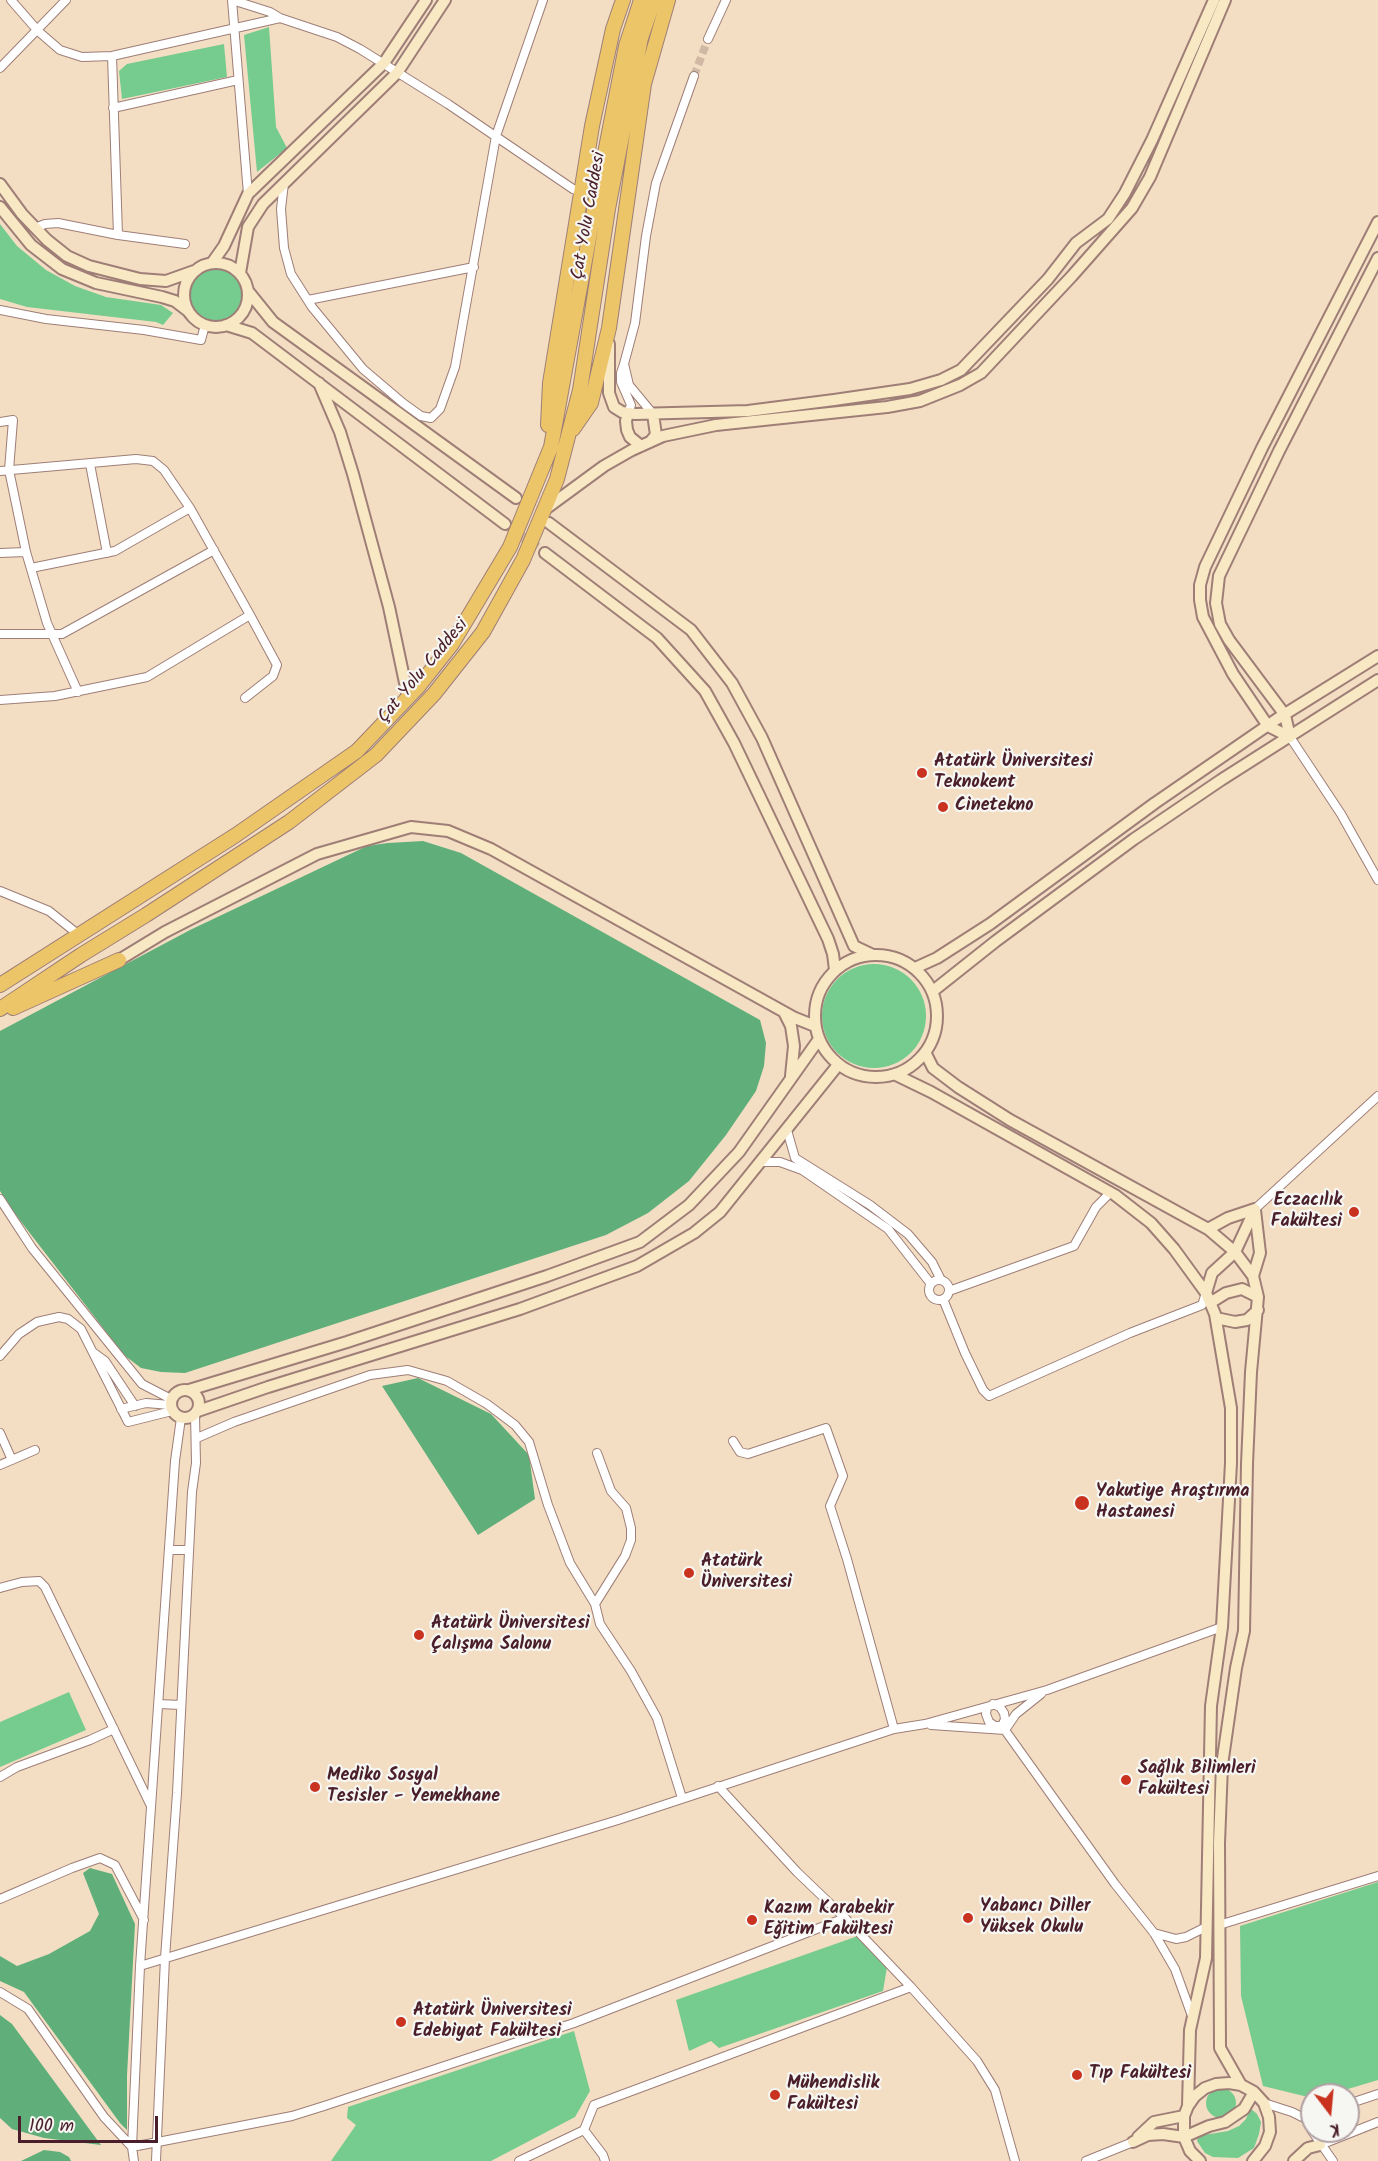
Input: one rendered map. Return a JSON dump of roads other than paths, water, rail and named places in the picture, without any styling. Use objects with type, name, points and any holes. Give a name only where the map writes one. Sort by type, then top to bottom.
[{"type":"highway","points":[[545,462],[550,383],[592,126],[610,39],[624,0]]},
{"type":"highway","name":"Çat Yolu Caddesi","points":[[0,985],[236,835],[357,751],[408,697],[452,644],[510,547],[551,447],[626,46],[641,0]]},
{"type":"highway","name":"Çat Yolu Caddesi","points":[[0,1009],[289,822],[376,755],[434,694],[483,632],[546,517],[557,479],[580,390],[608,209],[642,38],[654,0]]},
{"type":"highway","points":[[568,436],[591,403],[609,328],[644,84],[668,0]]},
{"type":"highway","points":[[0,1014],[119,960]]},
{"type":"main road","points":[[212,263],[224,246],[248,194],[384,63],[426,0]]},
{"type":"main road","points":[[240,273],[248,228],[263,204],[397,73],[445,0]]},
{"type":"main road","points":[[609,328],[609,393],[614,406],[628,413],[747,411],[910,389],[941,380],[961,370],[1048,279],[1070,250],[1108,219],[1125,193],[1152,140],[1214,0]]},
{"type":"main road","points":[[873,955],[854,945],[762,738],[732,683],[691,630],[546,517],[604,466],[663,436],[716,425],[887,407],[920,401],[960,386],[981,373],[1132,208],[1150,177],[1225,0]]},
{"type":"main road","points":[[0,184],[47,240],[67,255],[89,266],[140,279],[166,280],[212,263],[232,266],[240,273],[248,291],[248,301],[244,311],[236,320],[216,327],[205,325],[195,319],[184,300],[184,289],[194,271]]},
{"type":"main road","points":[[0,207],[31,245],[62,269],[96,283],[141,291],[175,301],[188,310]]},
{"type":"main road","points":[[1290,737],[1268,726],[1233,674],[1203,617],[1200,585],[1205,567],[1262,448],[1378,222]]},
{"type":"main road","points":[[1082,240],[1093,252]]},
{"type":"main road","points":[[1070,250],[1072,256],[1083,264]]},
{"type":"main road","points":[[1290,737],[1285,715],[1220,624],[1216,603],[1219,576],[1378,258]]},
{"type":"main road","points":[[248,291],[273,322],[516,498]]},
{"type":"main road","points":[[226,325],[252,333],[505,524]]},
{"type":"main road","points":[[318,381],[340,432],[355,483],[389,607],[408,697]]},
{"type":"main road","points":[[628,413],[626,421],[630,437],[645,444]]},
{"type":"main road","points":[[645,444],[656,435],[653,414]]},
{"type":"main road","points":[[545,553],[657,639],[705,691],[734,743],[828,939],[835,970]]},
{"type":"main road","points":[[915,968],[937,958],[990,924],[1155,803],[1268,726],[1378,656]]},
{"type":"main road","points":[[933,991],[1134,838],[1378,680]]},
{"type":"main road","points":[[119,960],[165,932],[317,854],[411,827],[448,831],[491,849],[784,1012],[815,1026]]},
{"type":"main road","points":[[873,955],[888,955],[915,968],[926,978],[933,991],[938,1011],[937,1031],[926,1054],[914,1065],[896,1075],[876,1078],[856,1075],[838,1065],[827,1053],[815,1026],[817,998],[835,970],[859,957],[873,955]]},
{"type":"main road","points":[[784,1012],[791,1026],[794,1046],[790,1079]]},
{"type":"main road","points":[[819,1039],[739,1152],[689,1205],[640,1242],[547,1276],[347,1342],[189,1390],[179,1391],[174,1408],[189,1418],[197,1412],[268,1387],[520,1309],[637,1266],[694,1233],[720,1212],[838,1065]]},
{"type":"main road","points":[[926,1054],[933,1068],[958,1088],[1001,1115],[1208,1229],[1235,1252],[1254,1276]]},
{"type":"main road","points":[[896,1075],[931,1092],[1110,1193],[1151,1223],[1174,1249],[1216,1318],[1231,1408],[1232,1463],[1222,1627],[1211,1706],[1206,1958],[1190,2030],[1184,2137],[1190,2151],[1200,2161]]},
{"type":"main road","points":[[1208,1229],[1228,1218],[1255,1209]]},
{"type":"main road","points":[[1206,1300],[1212,1273],[1235,1252],[1255,1209]]},
{"type":"main road","points":[[1241,2085],[1220,2048],[1219,1925],[1222,1765],[1236,1668],[1244,1631],[1246,1464],[1251,1372],[1258,1310],[1254,1276],[1260,1253],[1255,1209]]},
{"type":"main road","points":[[1206,1300],[1242,1289],[1258,1297]]},
{"type":"main road","points":[[1216,1318],[1235,1322],[1247,1320],[1258,1310]]},
{"type":"main road","points":[[189,1390],[198,1398],[197,1412]]},
{"type":"main road","points":[[1133,2142],[1154,2122],[1186,2111],[1200,2092],[1216,2084],[1228,2083],[1241,2085],[1254,2092],[1264,2103],[1269,2117],[1270,2132],[1265,2146],[1255,2160]]},
{"type":"main road","points":[[1133,2142],[1148,2135],[1163,2134],[1184,2137],[1234,2118],[1244,2109],[1254,2092]]},
{"type":"main road","points":[[1294,2161],[1308,2148],[1320,2145]]},
{"type":"street","points":[[10,0],[38,31],[60,50],[82,57],[112,56],[280,18]]},
{"type":"street","points":[[0,68],[66,0]]},
{"type":"street","points":[[248,194],[232,0],[337,37],[384,63],[573,189],[581,191]]},
{"type":"street","points":[[284,183],[281,209],[284,248],[291,274],[308,300],[363,369],[421,416],[432,418],[440,409],[455,367],[496,136],[543,0]]},
{"type":"street","points":[[708,39],[726,0]]},
{"type":"street","points":[[112,56],[118,235]]},
{"type":"street","points":[[628,413],[631,405],[621,382],[621,373],[635,323],[646,236],[656,183],[694,76]]},
{"type":"street","points":[[113,108],[238,80]]},
{"type":"street","points":[[35,228],[58,223],[118,235],[185,244]]},
{"type":"street","points":[[308,300],[474,267]]},
{"type":"street","points":[[0,310],[46,319],[144,330],[201,340],[205,325]]},
{"type":"street","points":[[624,364],[629,385],[653,414]]},
{"type":"street","points":[[0,422],[13,420],[4,470],[52,635],[78,692]]},
{"type":"street","points":[[4,470],[136,459],[153,461],[165,470],[190,508],[277,665],[273,676],[245,698]]},
{"type":"street","points":[[90,464],[107,553]]},
{"type":"street","points":[[31,568],[120,549],[190,508]]},
{"type":"street","points":[[0,634],[52,635],[66,632],[214,550]]},
{"type":"street","points":[[0,553],[26,552]]},
{"type":"street","points":[[0,700],[41,698],[147,677],[250,615]]},
{"type":"street","points":[[1290,737],[1341,814],[1378,880]]},
{"type":"street","points":[[0,891],[49,911],[79,934]]},
{"type":"street","points":[[1255,1209],[1378,1096]]},
{"type":"street","points":[[788,1130],[795,1158],[870,1205],[908,1234],[932,1262],[941,1280],[947,1284],[949,1291]]},
{"type":"street","points":[[761,1162],[780,1162],[802,1170],[888,1229],[931,1284],[930,1295],[936,1299],[943,1299]]},
{"type":"street","points":[[943,1299],[949,1291],[1074,1246],[1096,1207],[1110,1193]]},
{"type":"street","points":[[0,1199],[32,1248],[142,1384],[174,1408]]},
{"type":"street","points":[[931,1284],[941,1280]]},
{"type":"street","points":[[943,1299],[965,1353],[983,1390],[989,1396],[1206,1300]]},
{"type":"street","points":[[0,1356],[19,1334],[37,1322],[60,1317],[68,1319],[81,1329],[128,1422],[174,1408]]},
{"type":"street","points":[[92,1351],[105,1361],[135,1406]]},
{"type":"street","points":[[197,1438],[234,1422],[370,1375],[408,1370],[447,1381],[487,1404],[515,1425],[529,1442],[548,1505],[570,1563],[595,1604],[600,1624],[631,1671],[657,1718],[682,1798]]},
{"type":"street","points":[[121,1409],[146,1403],[174,1408]]},
{"type":"street","points":[[134,2161],[132,2147],[140,1966],[175,1461],[174,1408]]},
{"type":"street","points":[[156,2161],[165,1958],[177,1793],[197,1412]]},
{"type":"street","points":[[733,1441],[740,1452],[748,1454],[826,1428],[843,1476],[830,1506],[894,1729]]},
{"type":"street","points":[[0,1433],[12,1460]]},
{"type":"street","points":[[0,1465],[35,1450]]},
{"type":"street","points":[[595,1604],[625,1556],[631,1540],[632,1528],[626,1508],[611,1491],[597,1453]]},
{"type":"street","points":[[169,1550],[189,1550]]},
{"type":"street","points":[[0,1588],[39,1581],[45,1587],[152,1808]]},
{"type":"street","points":[[140,1966],[618,1820],[894,1729],[925,1724],[1047,1690],[1222,1627]]},
{"type":"street","points":[[1004,1728],[1016,1713],[1047,1690]]},
{"type":"street","points":[[159,1704],[181,1705]]},
{"type":"street","points":[[990,1706],[1000,1707],[1004,1713],[1004,1728],[1115,1884],[1154,1933],[1175,1969],[1192,2016]]},
{"type":"street","points":[[990,1706],[986,1714],[989,1722],[1004,1728]]},
{"type":"street","points":[[925,1724],[1004,1728]]},
{"type":"street","points":[[0,1777],[17,1767],[114,1729]]},
{"type":"street","points":[[718,1786],[797,1872],[911,1987],[977,2061],[992,2085],[1015,2161]]},
{"type":"street","points":[[0,1899],[100,1858],[115,1865],[144,1921]]},
{"type":"street","points":[[1219,1925],[1378,1876]]},
{"type":"street","points":[[132,2147],[292,2116],[324,2106],[574,2023],[845,1918]]},
{"type":"street","points":[[1154,1933],[1176,1939],[1186,1937],[1206,1927]]},
{"type":"street","points":[[519,2161],[584,2130],[594,2105],[609,2098],[911,1987]]},
{"type":"street","points":[[0,1992],[28,2009],[104,2117],[132,2147]]},
{"type":"street","points":[[1360,2100],[1378,2094]]},
{"type":"street","points":[[1264,2103],[1300,2115]]},
{"type":"street","points":[[1333,2161],[1320,2145],[1378,2122]]},
{"type":"street","points":[[584,2130],[605,2161]]},
{"type":"street","points":[[1086,2161],[1133,2142]]},
{"type":"tunnel","points":[[694,76],[708,39]]},
{"type":"tunnel","points":[[505,524],[545,553]]},
{"type":"place","name":"Atatürk Üniversitesi Teknokent","points":[[922,773]]},
{"type":"place","name":"Cinetekno","points":[[943,807]]},
{"type":"place","name":"Eczacılık Fakültesi","points":[[1354,1212]]},
{"type":"place","name":"Yakutiye Araştırma Hastanesi","points":[[1082,1503]]},
{"type":"place","name":"Atatürk Üniversitesi","points":[[689,1573]]},
{"type":"place","name":"Atatürk Üniversitesi Çalışma Salonu","points":[[419,1635]]},
{"type":"place","name":"Sağlık Bilimleri Fakültesi","points":[[1126,1780]]},
{"type":"place","name":"Mediko Sosyal Tesisler - Yemekhane","points":[[315,1787]]},
{"type":"place","name":"Yabancı Diller Yüksek Okulu","points":[[968,1918]]},
{"type":"place","name":"Kazım Karabekir Eğitim Fakültesi","points":[[752,1920]]},
{"type":"place","name":"Atatürk Üniversitesi Edebiyat Fakültesi","points":[[401,2022]]},
{"type":"place","name":"Tıp Fakültesi","points":[[1077,2075]]},
{"type":"place","name":"Mühendislik Fakültesi","points":[[775,2095]]}]
